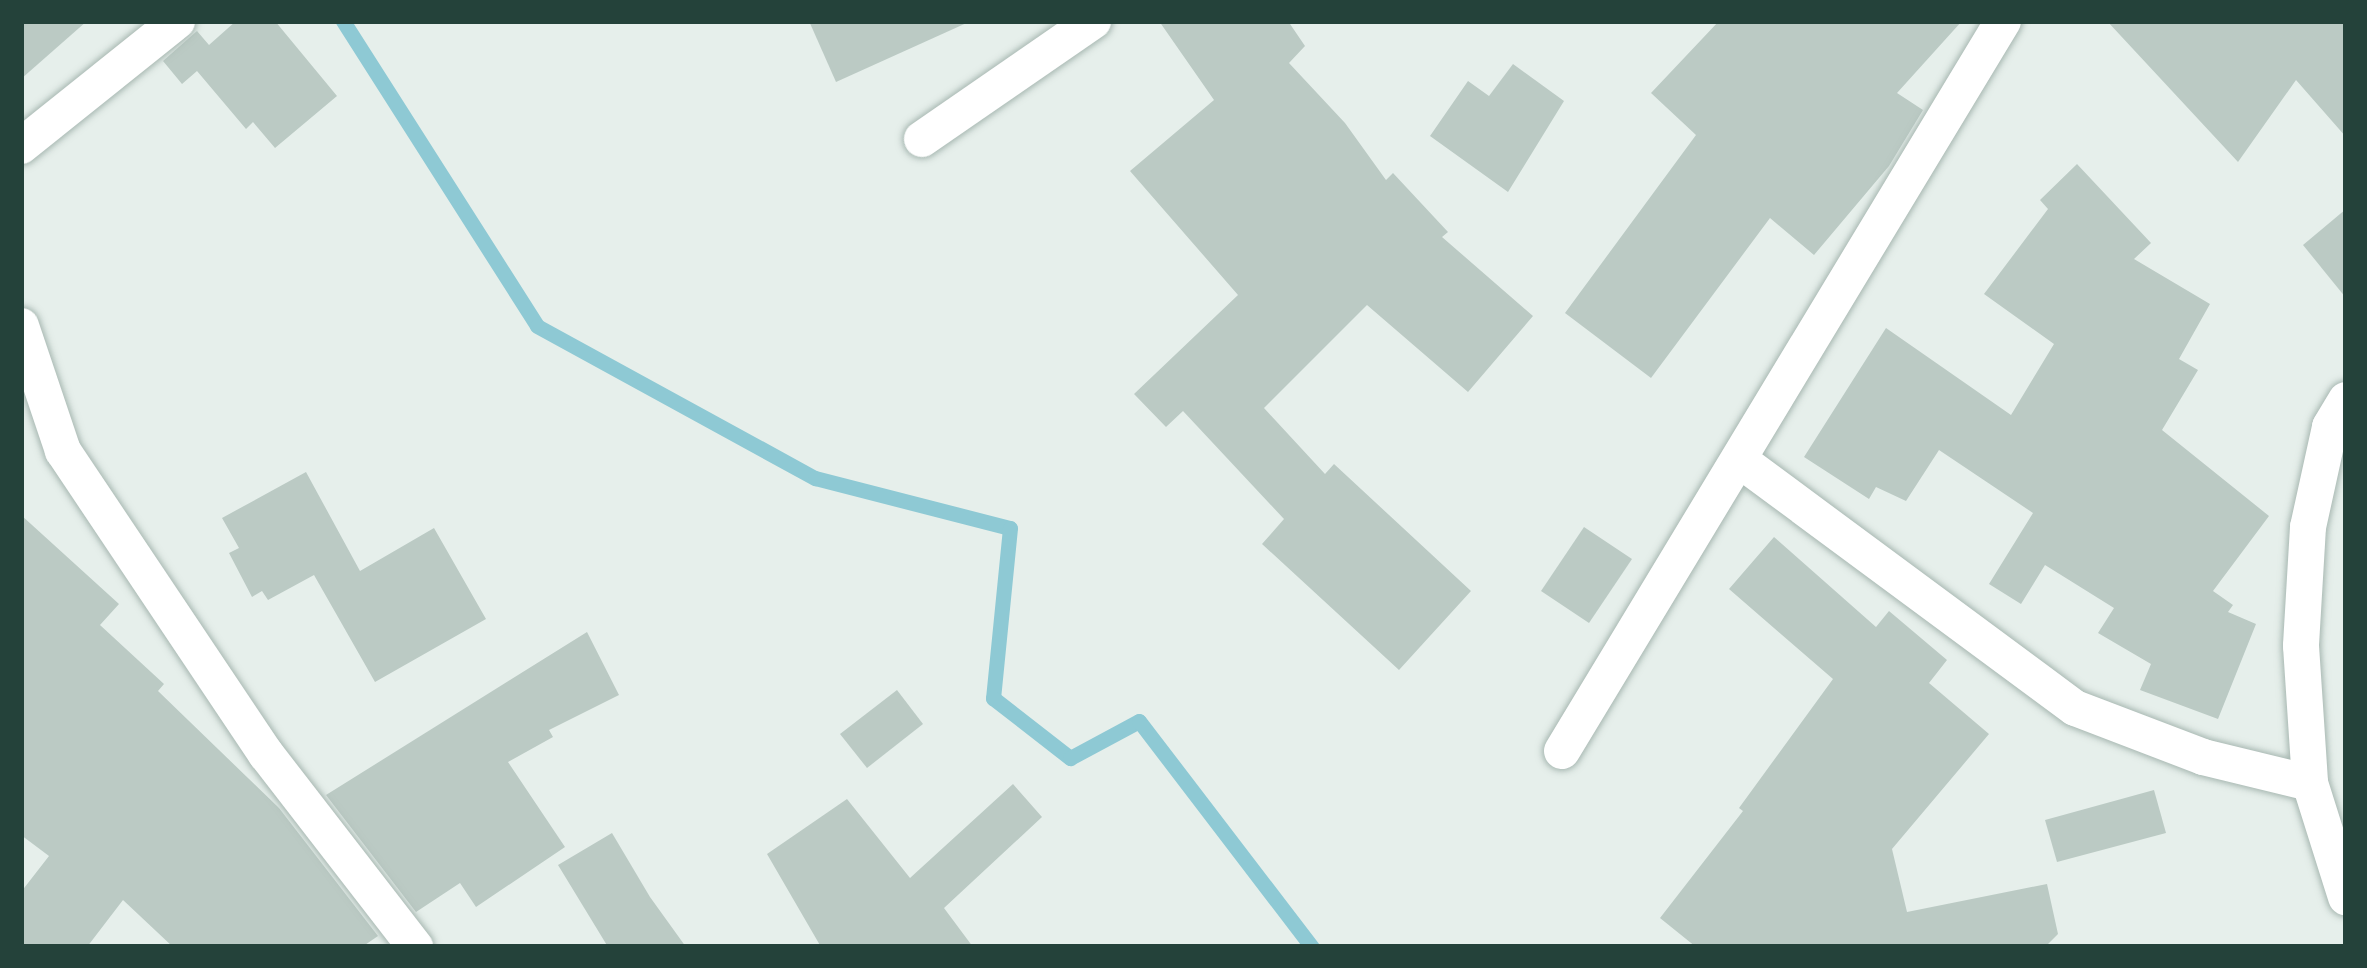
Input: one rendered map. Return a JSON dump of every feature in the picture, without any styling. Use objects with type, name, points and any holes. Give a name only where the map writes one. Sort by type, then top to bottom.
[{"type":"street","points":[[21,146],[177,21]]},
{"type":"street","points":[[922,140],[1093,21]]},
{"type":"street","points":[[1562,751],[2003,21]]},
{"type":"street","points":[[21,326],[63,451],[266,754],[415,947]]},
{"type":"street","points":[[2346,400],[2330,427],[2308,527],[2301,646],[2310,783],[2346,897]]},
{"type":"street","points":[[1742,460],[2075,708],[2204,757],[2310,783]]},
{"type":"building","points":[[21,21],[87,21],[21,79]]},
{"type":"building","points":[[236,21],[275,21],[337,96],[275,148],[253,122],[246,129],[197,71],[182,84],[163,61],[197,31],[209,45]]},
{"type":"building","points":[[809,21],[971,21],[836,82]]},
{"type":"building","points":[[1159,21],[1288,21],[1305,46],[1289,63],[1345,123],[1386,180],[1393,173],[1448,232],[1442,237],[1533,316],[1468,392],[1367,305],[1264,408],[1325,474],[1334,464],[1471,591],[1399,670],[1262,544],[1284,519],[1183,411],[1166,427],[1134,394],[1238,295],[1130,171],[1214,100]]},
{"type":"building","points":[[1719,21],[1962,21],[1897,93],[1923,110],[1889,166],[1814,255],[1770,218],[1651,378],[1565,313],[1696,135],[1651,93]]},
{"type":"building","points":[[2107,21],[2346,21],[2346,137],[2296,80],[2238,162]]},
{"type":"building","points":[[1513,64],[1564,101],[1508,192],[1430,136],[1468,81],[1489,96]]},
{"type":"building","points":[[2077,164],[2151,243],[2134,259],[2210,304],[2179,359],[2198,370],[2162,430],[2269,516],[2213,591],[2233,605],[2228,612],[2256,624],[2218,719],[2140,690],[2151,664],[2098,633],[2114,608],[2045,565],[2021,604],[1989,584],[2033,513],[1939,450],[1906,501],[1876,487],[1869,499],[1804,457],[1886,328],[2011,415],[2054,344],[1984,294],[2048,209],[2040,200]]},
{"type":"building","points":[[2346,209],[2346,298],[2303,245]]},
{"type":"building","points":[[306,472],[360,571],[434,528],[486,619],[375,682],[314,575],[268,600],[262,591],[252,597],[229,553],[239,548],[222,518]]},
{"type":"building","points":[[21,515],[119,604],[100,625],[164,684],[158,691],[279,808],[378,936],[362,947],[173,947],[123,900],[87,947],[21,947],[21,892],[49,856],[21,835]]},
{"type":"building","points":[[1584,527],[1632,559],[1589,623],[1541,591]]},
{"type":"building","points":[[1774,537],[1876,627],[1889,611],[1947,660],[1929,683],[1989,734],[1892,849],[1907,912],[2047,884],[2058,934],[2045,947],[1696,947],[1660,918],[1743,811],[1739,808],[1833,679],[1729,589]]},
{"type":"building","points":[[587,632],[619,695],[549,730],[553,737],[508,762],[565,847],[476,907],[460,883],[416,912],[326,795]]},
{"type":"building","points":[[897,690],[923,724],[867,768],[840,734]]},
{"type":"building","points":[[1013,784],[1042,817],[944,908],[973,947],[821,947],[767,854],[847,799],[910,878]]},
{"type":"building","points":[[2154,790],[2166,833],[2057,862],[2045,820]]},
{"type":"building","points":[[612,833],[686,947],[608,947],[558,865]]},
{"type":"waterway","points":[[343,21],[537,326],[815,478],[1010,528],[993,698],[1070,758],[1139,721],[1312,947]]}]
